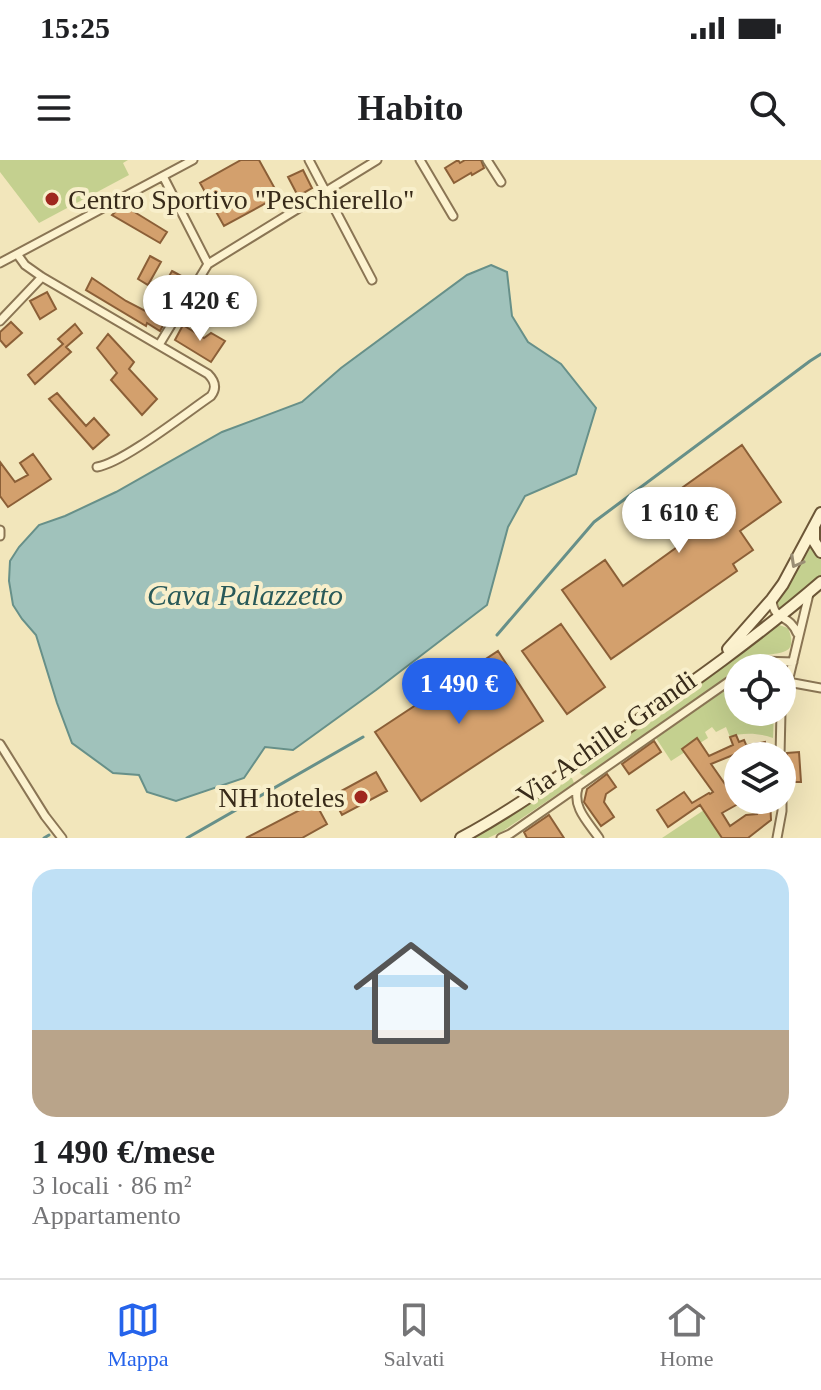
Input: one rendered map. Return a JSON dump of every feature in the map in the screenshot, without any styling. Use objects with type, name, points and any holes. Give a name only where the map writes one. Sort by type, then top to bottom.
[{"type":"main road","name":"Via Achille Grandi","points":[[705,674],[772,599],[799,556],[821,507]]},
{"type":"main road","points":[[818,518],[813,537],[821,552]]},
{"type":"main road","name":"Via Achille Grandi","points":[[461,838],[488,824],[705,674],[781,617],[821,582]]},
{"type":"street","points":[[0,263],[193,160]]},
{"type":"street","points":[[309,160],[372,280]]},
{"type":"street","points":[[159,345],[208,264],[377,160]]},
{"type":"street","points":[[420,160],[453,216]]},
{"type":"street","points":[[487,160],[501,182]]},
{"type":"street","points":[[163,176],[208,264]]},
{"type":"street","points":[[17,254],[25,265],[42,277],[208,374],[214,383],[211,396],[136,447],[97,467]]},
{"type":"street","points":[[0,321],[42,277]]},
{"type":"street","points":[[794,654],[809,592]]},
{"type":"street","points":[[772,599],[774,611],[793,623],[798,635]]},
{"type":"street","points":[[796,683],[821,688]]},
{"type":"street","name":"Via Achille Grandi","points":[[501,838],[724,685]]},
{"type":"street","points":[[0,744],[62,838]]},
{"type":"street","points":[[572,767],[582,784],[576,796],[579,809]]},
{"type":"street","points":[[558,800],[579,809],[599,838]]},
{"type":"street","points":[[777,838],[781,814]]},
{"type":"green space","name":"Centro Sportivo \"Peschierello\"","points":[[0,160],[128,160],[123,163],[129,175],[39,223],[0,172]]},
{"type":"green space","points":[[811,547],[821,559],[821,578],[780,609],[777,603]]},
{"type":"green space","points":[[773,626],[788,628],[791,645],[788,649],[773,654],[738,654]]},
{"type":"green space","points":[[724,665],[724,680],[585,776],[579,772],[580,767]]},
{"type":"green space","points":[[724,691],[724,726],[773,726],[773,738],[751,734],[730,737],[726,727],[716,732],[712,727],[705,732],[708,738],[700,743],[697,739],[671,761],[656,738]]},
{"type":"green space","points":[[567,775],[574,783],[503,831],[488,838],[471,838]]},
{"type":"green space","points":[[704,810],[722,838],[662,838]]},
{"type":"water","name":"Cava Palazzetto","points":[[491,265],[507,272],[512,316],[528,342],[561,364],[596,408],[576,474],[525,496],[508,527],[487,605],[293,750],[265,747],[244,778],[176,801],[147,792],[139,775],[113,773],[72,743],[36,635],[13,605],[10,561],[19,547],[39,525],[116,492],[222,432],[302,402],[341,368],[467,275]]},
{"type":"building","points":[[241,160],[259,160],[279,196],[224,226],[200,183]]},
{"type":"building","points":[[458,160],[460,163],[481,160],[484,168],[454,183],[445,168]]},
{"type":"building","points":[[303,170],[312,188],[298,196],[288,177]]},
{"type":"building","points":[[123,205],[167,232],[160,243],[112,215]]},
{"type":"building","points":[[150,256],[161,262],[148,285],[138,279]]},
{"type":"building","points":[[172,271],[185,278],[176,294],[163,287]]},
{"type":"building","points":[[92,278],[126,301],[151,314],[154,309],[167,318],[160,331],[147,323],[146,326],[86,290]]},
{"type":"building","points":[[47,292],[56,309],[40,319],[30,301]]},
{"type":"building","points":[[11,322],[22,333],[6,347],[0,340],[0,332]]},
{"type":"building","points":[[75,324],[82,333],[66,347],[71,352],[35,384],[28,375],[63,344],[58,339]]},
{"type":"building","points":[[183,325],[204,338],[211,333],[225,341],[211,362],[175,340]]},
{"type":"building","points":[[108,334],[134,362],[129,369],[157,399],[142,415],[111,380],[117,373],[97,348]]},
{"type":"building","points":[[57,393],[86,426],[94,418],[109,435],[93,449],[49,399]]},
{"type":"building","points":[[742,445],[781,502],[740,531],[753,550],[733,564],[737,571],[611,659],[562,590],[605,560],[623,586],[684,542],[658,505]]},
{"type":"building","points":[[33,454],[51,479],[8,507],[0,496],[0,462],[15,482],[28,475],[20,463]]},
{"type":"building","points":[[561,624],[605,687],[567,714],[522,651]]},
{"type":"building","points":[[498,651],[543,721],[421,801],[375,732]]},
{"type":"building","points":[[736,735],[739,742],[732,742],[730,737]]},
{"type":"building","points":[[697,738],[709,756],[724,749],[724,759],[711,764],[724,783],[722,813],[730,826],[746,815],[771,814],[771,820],[748,838],[722,838],[700,805],[668,827],[657,810],[684,792],[692,803],[713,792],[682,749]]},
{"type":"building","points":[[654,741],[661,752],[629,774],[622,764]]},
{"type":"building","points":[[796,752],[799,752],[801,782],[796,782]]},
{"type":"building","points":[[376,772],[387,791],[342,815],[332,796]]},
{"type":"building","points":[[607,774],[616,787],[606,794],[604,802],[614,817],[601,826],[584,802],[587,789]]},
{"type":"building","points":[[315,802],[327,824],[302,838],[246,838]]},
{"type":"building","points":[[549,815],[564,838],[527,838],[524,832]]},
{"type":"waterway","points":[[497,635],[594,522],[821,354]]},
{"type":"waterway","points":[[187,838],[363,737]]},
{"type":"waterway","points":[[44,838],[49,835]]},
{"type":"place","name":"Centro Sportivo \"Peschierello\"","points":[[52,199]]},
{"type":"place","name":"NH hoteles","points":[[361,797]]}]
